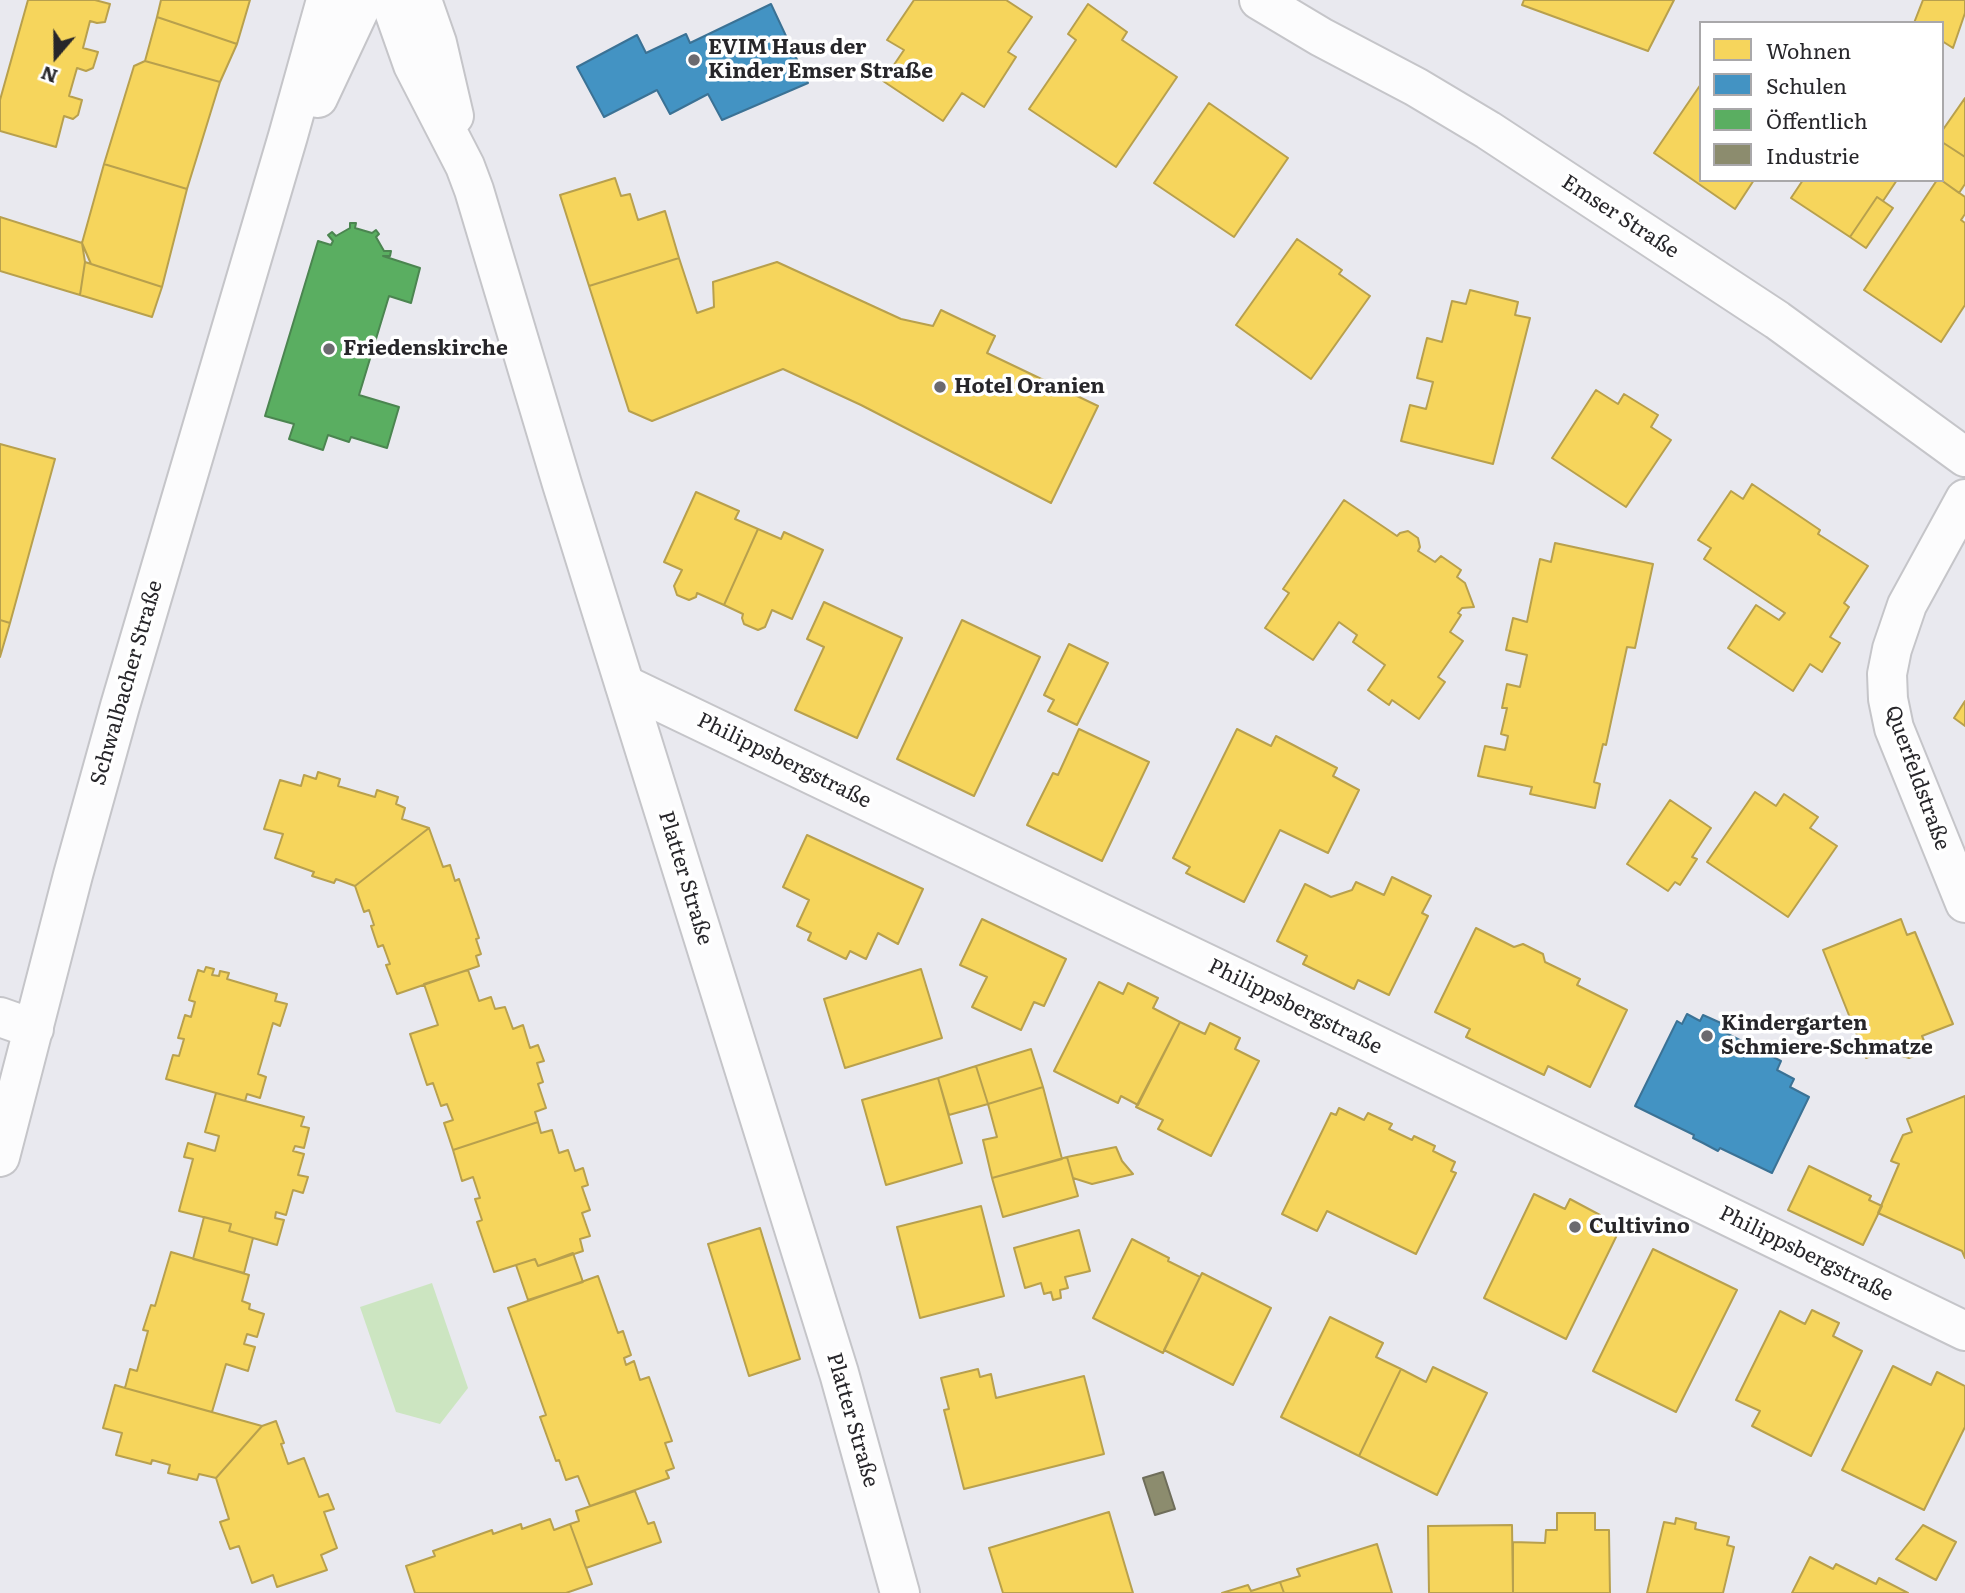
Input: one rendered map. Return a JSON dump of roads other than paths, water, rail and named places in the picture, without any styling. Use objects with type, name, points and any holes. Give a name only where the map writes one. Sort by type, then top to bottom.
[{"type":"street","name":"Schwalbacher Straße","points":[[2,1143],[17,1023],[73,875],[326,0]]},
{"type":"street","name":"Schwalbacher Straße","points":[[265,211],[364,0]]},
{"type":"street","name":"Platter Straße","points":[[390,0],[413,65],[465,166],[474,190],[562,484],[839,1373],[900,1593]]},
{"type":"street","name":"Platter Straße","points":[[422,0],[443,65],[465,166]]},
{"type":"street","name":"Emser Straße","points":[[1259,0],[1488,130],[1777,320],[1962,448]]},
{"type":"street","name":"Querfeldstraße","points":[[1965,499],[1907,605],[1886,674],[1894,727],[1965,903]]},
{"type":"street","name":"Philippsbergstraße","points":[[625,685],[1965,1331]]},
{"type":"place","name":"EVIM Haus der Kinder Emser Straße","points":[[694,60]]},
{"type":"place","name":"Friedenskirche","points":[[329,349]]},
{"type":"place","name":"Hotel Oranien","points":[[940,387]]},
{"type":"place","name":"Kindergarten Schmiere-Schmatze","points":[[1707,1036]]},
{"type":"place","name":"Cultivino","points":[[1575,1227]]}]
